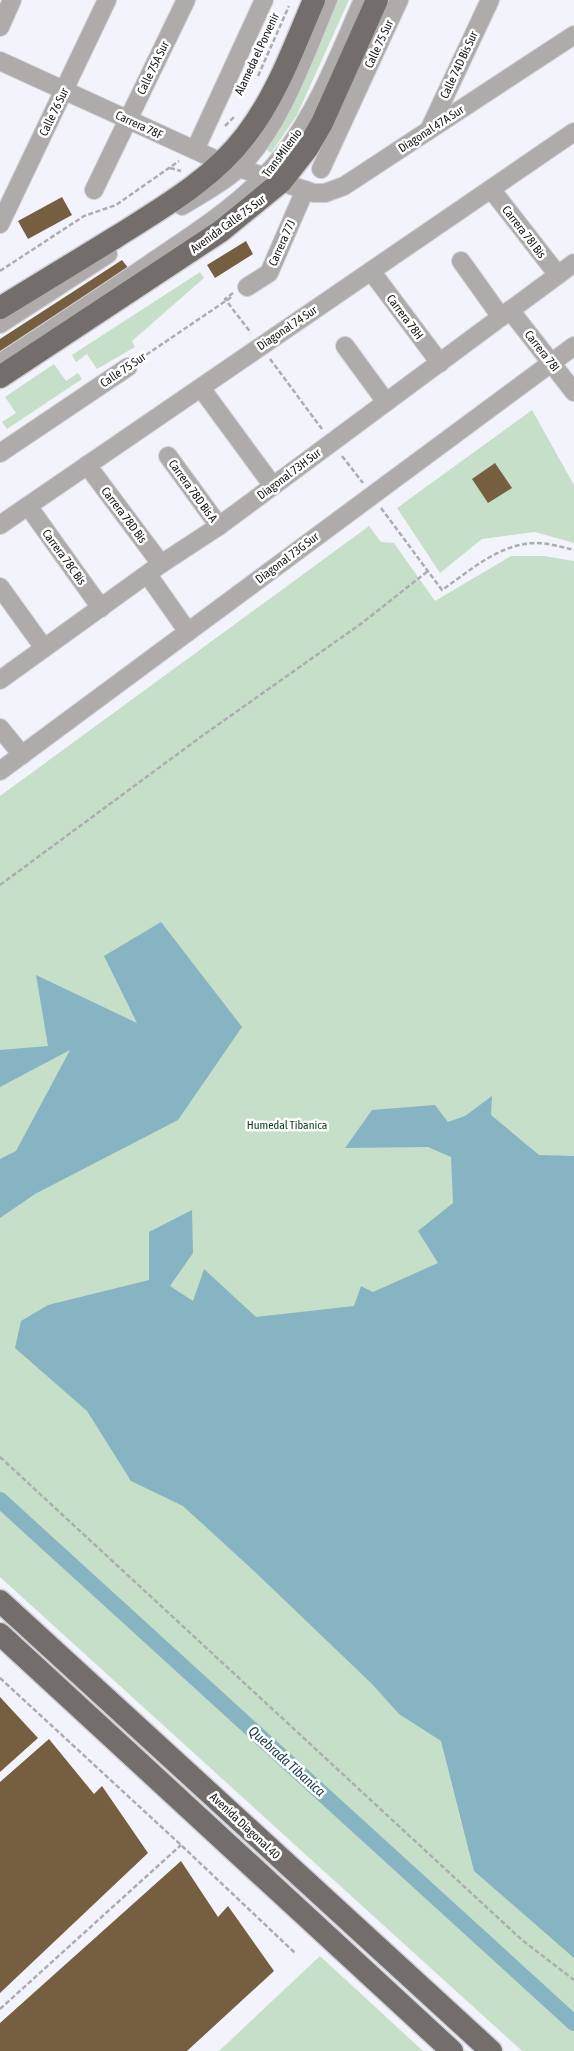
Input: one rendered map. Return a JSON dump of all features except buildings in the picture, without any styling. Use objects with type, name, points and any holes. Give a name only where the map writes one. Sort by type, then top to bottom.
[{"type":"main road","points":[[0,308],[141,221],[204,178],[230,165],[282,74],[314,0]]},
{"type":"main road","name":"Avenida Calle 75 Sur","points":[[0,377],[221,231],[307,149],[322,123],[376,0]]},
{"type":"main road","name":"Avenida Diagonal 40","points":[[0,1601],[491,2051]]},
{"type":"main road","name":"Avenida Diagonal 40","points":[[0,1634],[452,2051]]},
{"type":"street","points":[[0,27],[12,0]]},
{"type":"street","name":"Calle 76 Sur","points":[[0,224],[107,0]]},
{"type":"street","name":"Calle 75A Sur","points":[[94,190],[186,0]]},
{"type":"street","points":[[195,150],[264,0]]},
{"type":"street","name":"TransMilenio","points":[[0,324],[230,165],[262,138],[299,72],[328,0]]},
{"type":"street","name":"TransMilenio","points":[[0,363],[191,236],[250,192],[273,180],[309,114],[363,0]]},
{"type":"street","name":"Calle 75 Sur","points":[[321,169],[399,0]]},
{"type":"street","name":"Calle 74D Bis Sur","points":[[429,130],[490,0]]},
{"type":"street","name":"Diagonal 47A Sur","points":[[273,180],[320,194],[344,186],[574,35]]},
{"type":"street","name":"Carrera 78F","points":[[0,61],[195,150],[273,180]]},
{"type":"street","name":"Diagonal 74 Sur","points":[[0,525],[574,132]]},
{"type":"street","name":"Carrera 78I Bis","points":[[491,189],[558,275]]},
{"type":"street","name":"Carrera 77J","points":[[247,287],[268,273],[305,190]]},
{"type":"street","name":"Carrera 78I","points":[[461,261],[551,363],[574,392]]},
{"type":"street","name":"Diagonal 73H Sur","points":[[0,680],[154,569],[219,526],[574,263]]},
{"type":"street","name":"Carrera 78H","points":[[371,271],[440,362]]},
{"type":"street","points":[[345,346],[386,402]]},
{"type":"street","name":"Diagonal 73G Sur","points":[[0,771],[574,346]]},
{"type":"street","name":"Calle 75 Sur","points":[[0,453],[128,367]]},
{"type":"street","points":[[201,388],[273,486]]},
{"type":"street","name":"Carrera 78D Bis A","points":[[168,456],[219,526]]},
{"type":"street","name":"Carrera 78D Bis","points":[[87,465],[154,569],[188,632]]},
{"type":"street","name":"Carrera 78C Bis","points":[[28,506],[100,608]]},
{"type":"street","points":[[0,587],[44,648]]},
{"type":"street","points":[[0,728],[22,755]]},
{"type":"path","name":"Alameda el Porvenir","points":[[255,83],[292,0]]},
{"type":"path","name":"Alameda el Porvenir","points":[[222,131],[238,113]]},
{"type":"path","points":[[0,271],[84,216],[116,205],[170,168]]},
{"type":"path","name":"Calle 75 Sur","points":[[128,367],[247,287]]},
{"type":"path","points":[[442,590],[489,557],[517,545],[536,543],[574,550]]},
{"type":"path","points":[[0,885],[202,736],[362,623],[428,571]]},
{"type":"path","points":[[0,1457],[522,1940],[574,1980]]},
{"type":"path","points":[[0,1678],[295,1953]]},
{"type":"path","points":[[0,2009],[181,1845]]},
{"type":"green space","points":[[337,0],[349,0],[297,115],[271,153],[264,148],[304,77]]},
{"type":"green space","points":[[200,272],[204,278],[132,341],[135,347],[97,369],[87,354],[76,362],[72,355]]},
{"type":"green space","points":[[54,364],[66,381],[78,373],[82,379],[7,429],[2,422],[16,413],[5,397]]},
{"type":"green space","points":[[532,410],[574,485],[574,543],[535,532],[482,539],[440,573],[397,508]]},
{"type":"green space","name":"Humedal Tibanica","points":[[369,526],[381,542],[394,543],[435,601],[511,556],[544,556],[574,561],[574,2051],[522,2051],[0,1577],[0,796]]},
{"type":"green space","points":[[320,1956],[423,2051],[219,2051]]},
{"type":"water","points":[[161,922],[242,1027],[178,1120],[35,1194],[0,1218],[0,1159],[16,1151],[70,1050],[0,1087],[0,1050],[48,1046],[36,975],[137,1023],[104,956]]},
{"type":"water","points":[[492,1096],[491,1115],[539,1155],[574,1156],[574,1958],[474,1871],[441,1741],[399,1714],[372,1684],[183,1506],[131,1481],[87,1411],[15,1348],[21,1321],[48,1305],[149,1280],[149,1232],[192,1210],[193,1253],[170,1286],[193,1301],[204,1269],[256,1317],[354,1306],[361,1286],[373,1292],[438,1263],[418,1231],[453,1203],[451,1157],[428,1147],[345,1148],[372,1110],[435,1105],[448,1122],[465,1116]]},
{"type":"waterway","name":"Quebrada Tibaníca","points":[[0,1500],[574,2023]]}]
